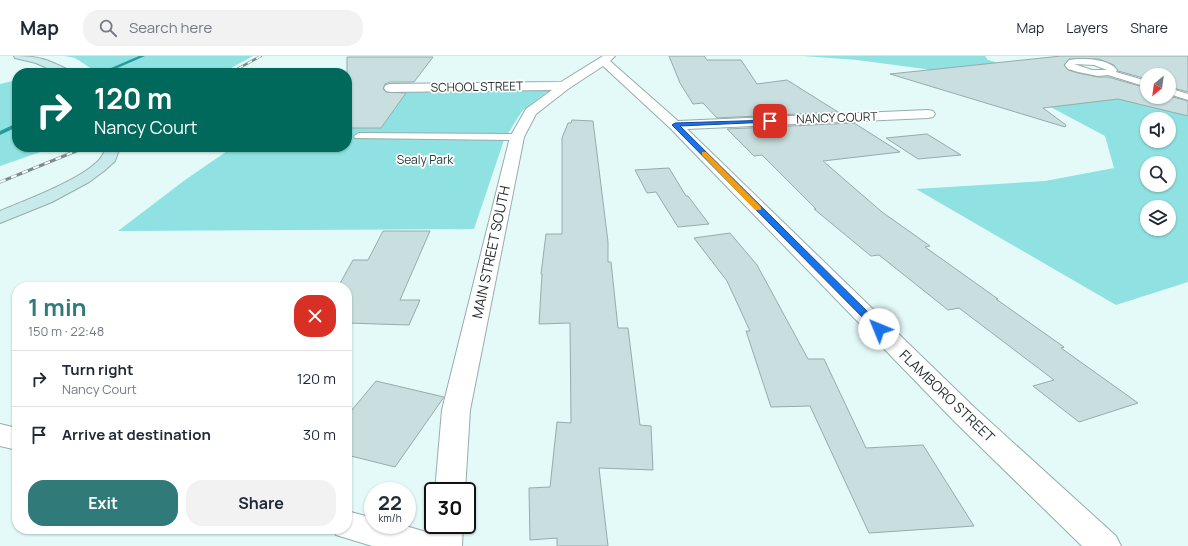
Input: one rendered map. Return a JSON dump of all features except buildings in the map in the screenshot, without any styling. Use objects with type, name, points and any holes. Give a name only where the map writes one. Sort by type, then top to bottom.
[{"type":"main road","points":[[19,56],[40,61],[56,68]]},
{"type":"main road","points":[[0,218],[65,189],[85,178],[104,164],[112,152]]},
{"type":"street","name":"MAIN STREET SOUTH","points":[[451,482],[456,410],[517,137],[531,112],[564,86],[607,58]]},
{"type":"street","name":"FLAMBORO STREET","points":[[607,58],[965,415],[1104,546]]},
{"type":"street","name":"SCHOOL STREET","points":[[390,88],[564,86]]},
{"type":"street","name":"NANCY COURT","points":[[675,125],[928,114]]},
{"type":"street","points":[[0,435],[12,438]]},
{"type":"street","points":[[352,526],[426,546]]},
{"type":"street","points":[[445,546],[446,534]]},
{"type":"lane","points":[[1108,72],[1140,82]]},
{"type":"lane","points":[[1176,93],[1188,97]]},
{"type":"lane","points":[[359,136],[517,137]]},
{"type":"green space","points":[[65,56],[253,56],[231,68],[90,68],[75,58]]},
{"type":"green space","points":[[803,56],[985,56],[988,60],[1140,103],[1140,104],[1174,112],[1140,112],[1140,148],[1176,148],[1176,113],[1188,116],[1188,282],[1116,305],[916,189],[1045,181],[1114,168],[1105,136],[1028,95],[925,69],[857,60]]},
{"type":"green space","points":[[12,81],[12,152],[41,152],[0,166],[0,84]]},
{"type":"green space","name":"Sealy Park","points":[[550,90],[522,111],[504,140],[474,229],[118,231],[185,180],[226,152],[352,152],[352,93]]},
{"type":"waterway","points":[[113,68],[143,56]]},
{"type":"waterway","points":[[0,133],[12,127]]},
{"type":"railway","points":[[239,68],[261,56]]},
{"type":"railway","points":[[0,182],[74,152]]},
{"type":"slow traffic","points":[[704,154],[758,208]]},
{"type":"route","points":[[770,121],[675,125],[879,329]]}]
